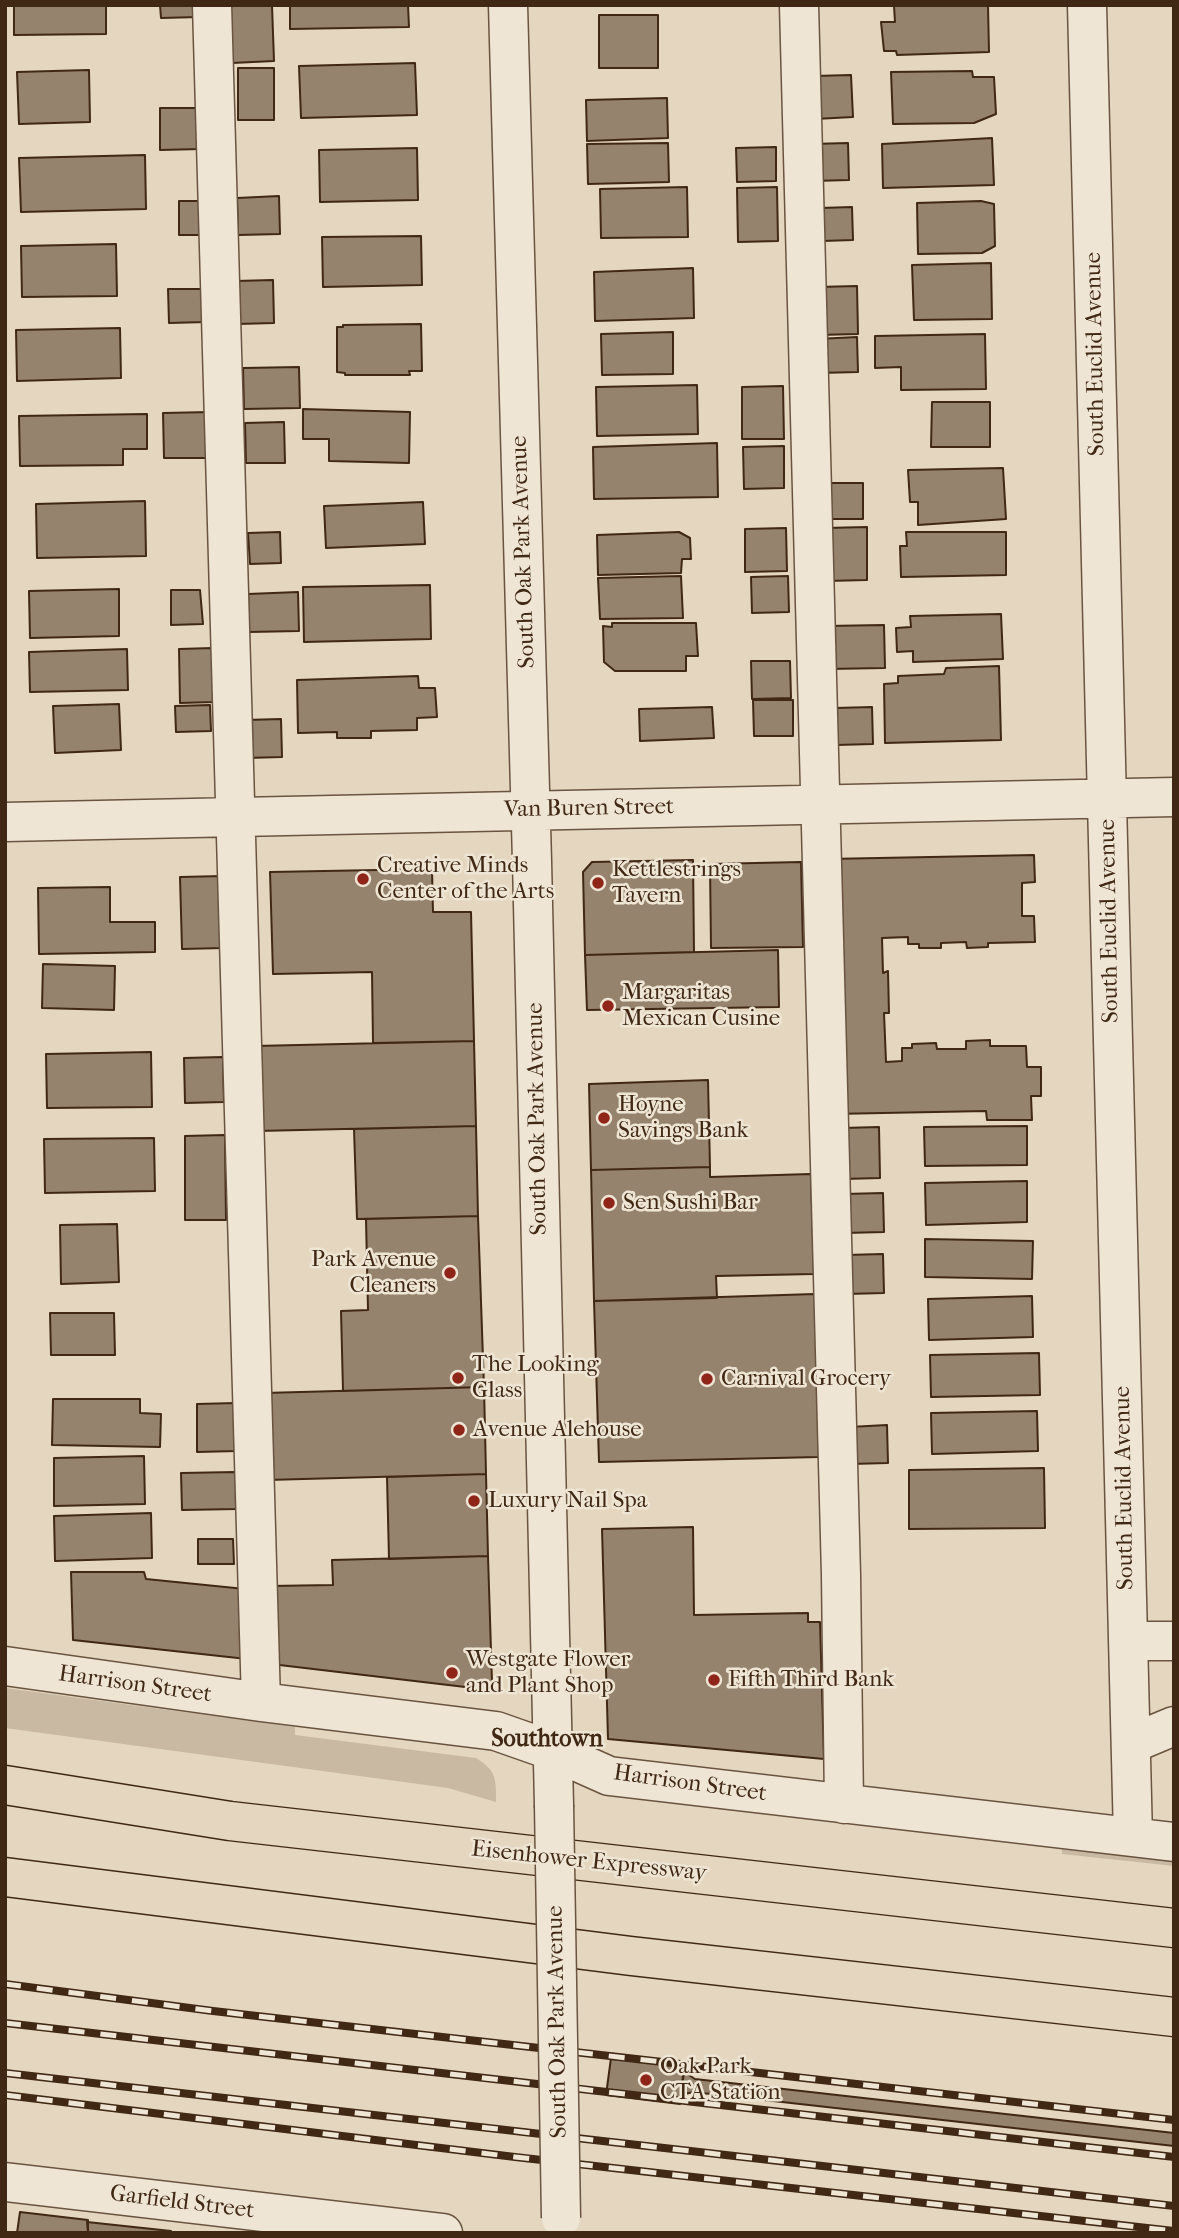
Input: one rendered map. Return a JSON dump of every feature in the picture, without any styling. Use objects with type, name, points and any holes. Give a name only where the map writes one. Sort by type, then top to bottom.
[{"type":"highway","name":"Eisenhower Expressway","points":[[5,1785],[230,1821],[1174,1928]]},
{"type":"highway","points":[[5,1877],[631,1956],[1174,2017]]},
{"type":"street","points":[[212,5],[261,1702]]},
{"type":"street","name":"South Oak Park Avenue","points":[[508,5],[531,810],[561,2225]]},
{"type":"street","points":[[799,5],[841,1575],[844,1804]]},
{"type":"street","name":"South Euclid Avenue","points":[[1087,5],[1133,1837]]},
{"type":"street","name":"Van Buren Street","points":[[5,822],[1174,797]]},
{"type":"street","points":[[1128,1641],[1174,1641]]},
{"type":"street","name":"Harrison Street","points":[[5,1666],[496,1731],[553,1751],[609,1776],[1174,1842]]},
{"type":"street","points":[[1131,1744],[1174,1726]]},
{"type":"street","name":"Garfield Street","points":[[5,2182],[443,2233]]},
{"type":"shaded area","points":[[5,1688],[295,1727],[295,1735],[476,1758],[488,1767],[494,1776],[496,1802],[448,1788],[5,1728]]},
{"type":"shaded area","points":[[1062,1849],[1174,1861],[1174,1866],[1062,1854]]},
{"type":"building","points":[[14,5],[106,5],[106,34],[14,35]]},
{"type":"building","points":[[160,5],[199,5],[199,17],[161,18]]},
{"type":"building","points":[[230,5],[272,5],[274,61],[232,63]]},
{"type":"building","points":[[290,5],[408,5],[409,27],[290,29]]},
{"type":"building","points":[[988,5],[989,52],[897,55],[896,51],[884,51],[881,22],[895,22],[894,6]]},
{"type":"building","points":[[599,15],[658,15],[658,68],[599,68]]},
{"type":"building","points":[[415,63],[417,115],[301,118],[299,66]]},
{"type":"building","points":[[238,68],[274,68],[274,120],[238,120]]},
{"type":"building","points":[[89,70],[90,122],[19,124],[17,72]]},
{"type":"building","points":[[972,71],[973,77],[994,77],[996,114],[974,123],[893,124],[891,72]]},
{"type":"building","points":[[851,75],[853,117],[815,119],[814,76]]},
{"type":"building","points":[[667,98],[668,138],[587,141],[586,100]]},
{"type":"building","points":[[160,108],[200,108],[201,149],[160,150]]},
{"type":"building","points":[[992,138],[994,185],[883,188],[882,144]]},
{"type":"building","points":[[668,143],[669,182],[588,184],[587,144]]},
{"type":"building","points":[[848,143],[849,180],[812,181],[811,144]]},
{"type":"building","points":[[776,147],[776,181],[737,182],[736,148]]},
{"type":"building","points":[[417,148],[418,200],[320,202],[319,150]]},
{"type":"building","points":[[145,155],[146,209],[21,212],[19,158]]},
{"type":"building","points":[[687,187],[688,237],[601,238],[600,189]]},
{"type":"building","points":[[777,187],[778,241],[738,242],[737,188]]},
{"type":"building","points":[[279,196],[280,234],[238,235],[237,198]]},
{"type":"building","points":[[179,201],[207,201],[208,235],[179,235]]},
{"type":"building","points":[[981,201],[994,204],[995,246],[982,253],[918,254],[917,203]]},
{"type":"building","points":[[852,207],[853,240],[822,241],[820,208]]},
{"type":"building","points":[[421,236],[422,285],[323,287],[322,237]]},
{"type":"building","points":[[116,244],[117,296],[22,297],[21,246]]},
{"type":"building","points":[[991,263],[992,319],[914,320],[912,265]]},
{"type":"building","points":[[693,268],[694,318],[595,321],[594,272]]},
{"type":"building","points":[[273,280],[274,323],[237,324],[236,281]]},
{"type":"building","points":[[857,286],[858,334],[818,335],[817,287]]},
{"type":"building","points":[[168,289],[206,289],[206,322],[169,323]]},
{"type":"building","points":[[421,324],[422,371],[409,371],[410,375],[345,375],[337,372],[337,327]]},
{"type":"building","points":[[120,328],[121,378],[17,381],[16,330]]},
{"type":"building","points":[[673,332],[673,374],[602,375],[601,334]]},
{"type":"building","points":[[985,334],[986,389],[901,390],[901,367],[875,368],[875,336]]},
{"type":"building","points":[[857,337],[858,372],[818,373],[817,339]]},
{"type":"building","points":[[299,367],[300,408],[244,409],[243,368]]},
{"type":"building","points":[[697,385],[698,434],[597,436],[596,387]]},
{"type":"building","points":[[783,386],[784,439],[742,439],[742,387]]},
{"type":"building","points":[[932,402],[990,402],[990,447],[931,447]]},
{"type":"building","points":[[303,409],[410,412],[409,463],[329,461],[329,439],[303,439]]},
{"type":"building","points":[[211,412],[212,458],[164,458],[163,413]]},
{"type":"building","points":[[147,414],[147,449],[123,449],[123,465],[20,466],[19,416]]},
{"type":"building","points":[[284,422],[285,463],[246,463],[245,423]]},
{"type":"building","points":[[717,443],[718,497],[594,499],[593,447]]},
{"type":"building","points":[[784,446],[784,488],[744,489],[743,447]]},
{"type":"building","points":[[1003,468],[1006,519],[918,525],[918,502],[910,502],[908,470]]},
{"type":"building","points":[[828,483],[863,483],[863,519],[827,519]]},
{"type":"building","points":[[145,501],[146,556],[37,558],[36,504]]},
{"type":"building","points":[[423,502],[425,544],[326,548],[324,506]]},
{"type":"building","points":[[867,527],[867,580],[826,581],[825,528]]},
{"type":"building","points":[[786,528],[787,571],[745,572],[745,529]]},
{"type":"building","points":[[280,532],[281,563],[250,564],[248,533]]},
{"type":"building","points":[[679,532],[690,538],[691,559],[682,559],[681,573],[598,575],[597,535]]},
{"type":"building","points":[[906,532],[1006,532],[1006,575],[901,577],[900,546],[907,546]]},
{"type":"building","points":[[681,576],[683,618],[600,619],[598,578]]},
{"type":"building","points":[[788,576],[789,612],[752,613],[751,577]]},
{"type":"building","points":[[430,585],[431,639],[304,642],[303,587]]},
{"type":"building","points":[[119,589],[119,636],[30,638],[29,591]]},
{"type":"building","points":[[171,590],[200,590],[203,624],[171,625]]},
{"type":"building","points":[[298,592],[299,631],[249,632],[248,594]]},
{"type":"building","points":[[1001,614],[1003,659],[913,662],[913,651],[897,652],[896,628],[911,627],[910,616]]},
{"type":"building","points":[[612,623],[696,623],[698,656],[686,656],[686,671],[615,671],[604,662],[603,626],[612,627]]},
{"type":"building","points":[[884,625],[885,668],[827,669],[826,626]]},
{"type":"building","points":[[213,648],[215,702],[180,703],[179,649]]},
{"type":"building","points":[[127,649],[128,690],[30,692],[29,652]]},
{"type":"building","points":[[751,661],[790,661],[791,698],[752,699]]},
{"type":"building","points":[[999,666],[1001,740],[885,743],[884,684],[898,683],[898,676],[944,674],[946,668]]},
{"type":"building","points":[[418,676],[419,688],[435,688],[437,717],[417,718],[417,730],[371,731],[371,738],[337,738],[337,732],[298,733],[297,680]]},
{"type":"building","points":[[753,700],[793,700],[793,736],[754,736]]},
{"type":"building","points":[[119,704],[121,750],[55,753],[53,706]]},
{"type":"building","points":[[210,705],[211,731],[176,732],[175,706]]},
{"type":"building","points":[[712,707],[714,738],[640,741],[639,709]]},
{"type":"building","points":[[872,707],[873,744],[836,745],[835,708]]},
{"type":"building","points":[[281,719],[282,757],[246,758],[245,720]]},
{"type":"building","points":[[1034,855],[1035,882],[1022,883],[1022,916],[1034,916],[1035,942],[988,943],[988,947],[967,948],[966,942],[941,943],[941,948],[919,948],[919,944],[908,944],[908,937],[882,938],[883,973],[888,971],[889,1013],[884,1013],[886,1062],[902,1061],[902,1048],[912,1048],[912,1044],[936,1043],[937,1049],[966,1049],[966,1041],[990,1040],[990,1046],[1026,1046],[1027,1067],[1041,1067],[1041,1096],[1031,1096],[1032,1120],[987,1120],[986,1111],[832,1114],[827,859]]},
{"type":"building","points":[[693,860],[694,952],[585,955],[583,872],[592,862]]},
{"type":"building","points":[[801,862],[803,947],[711,948],[710,864]]},
{"type":"building","points":[[432,869],[433,912],[471,912],[474,1041],[373,1043],[372,972],[273,974],[270,872]]},
{"type":"building","points":[[223,876],[224,948],[182,949],[180,877]]},
{"type":"building","points":[[110,887],[110,922],[155,922],[155,952],[39,954],[38,888]]},
{"type":"building","points":[[778,950],[779,1007],[587,1010],[585,955]]},
{"type":"building","points":[[43,964],[115,966],[114,1010],[42,1008]]},
{"type":"building","points":[[474,1041],[476,1126],[257,1131],[255,1046]]},
{"type":"building","points":[[151,1052],[152,1107],[47,1108],[46,1054]]},
{"type":"building","points":[[223,1057],[224,1102],[185,1103],[184,1058]]},
{"type":"building","points":[[708,1080],[710,1167],[591,1170],[589,1084]]},
{"type":"building","points":[[476,1126],[478,1216],[357,1219],[354,1129]]},
{"type":"building","points":[[1027,1126],[1027,1165],[925,1166],[924,1127]]},
{"type":"building","points":[[879,1127],[880,1178],[843,1179],[842,1128]]},
{"type":"building","points":[[225,1135],[226,1220],[185,1220],[185,1136]]},
{"type":"building","points":[[154,1138],[155,1191],[45,1193],[44,1139]]},
{"type":"building","points":[[710,1167],[710,1177],[811,1174],[814,1274],[716,1276],[717,1298],[594,1301],[591,1170]]},
{"type":"building","points":[[1027,1181],[1027,1222],[926,1225],[925,1183]]},
{"type":"building","points":[[883,1193],[884,1232],[844,1233],[844,1194]]},
{"type":"building","points":[[478,1216],[484,1387],[343,1391],[341,1311],[368,1310],[366,1219]]},
{"type":"building","points":[[117,1224],[119,1282],[61,1284],[60,1225]]},
{"type":"building","points":[[925,1239],[1033,1241],[1032,1279],[925,1277]]},
{"type":"building","points":[[883,1254],[884,1293],[846,1294],[846,1255]]},
{"type":"building","name":"Carnival Grocery","points":[[815,1294],[819,1457],[599,1462],[594,1301]]},
{"type":"building","points":[[1032,1296],[1033,1337],[929,1340],[928,1299]]},
{"type":"building","points":[[50,1313],[114,1313],[115,1355],[51,1355]]},
{"type":"building","points":[[1039,1353],[1040,1395],[931,1397],[930,1355]]},
{"type":"building","points":[[484,1387],[486,1474],[267,1480],[264,1393]]},
{"type":"building","points":[[53,1399],[140,1399],[140,1413],[161,1414],[160,1447],[52,1445]]},
{"type":"building","points":[[236,1403],[237,1451],[197,1452],[197,1404]]},
{"type":"building","points":[[1037,1411],[1038,1451],[932,1454],[931,1413]]},
{"type":"building","points":[[887,1425],[888,1463],[850,1464],[849,1427]]},
{"type":"building","points":[[144,1456],[145,1504],[54,1506],[54,1458]]},
{"type":"building","points":[[1044,1468],[1045,1528],[909,1529],[909,1470]]},
{"type":"building","points":[[236,1472],[237,1509],[182,1510],[181,1473]]},
{"type":"building","points":[[486,1474],[488,1556],[389,1559],[387,1477]]},
{"type":"building","points":[[151,1513],[152,1558],[55,1561],[54,1516]]},
{"type":"building","name":"Fifth Third Bank","points":[[693,1527],[694,1615],[808,1613],[808,1622],[820,1622],[824,1759],[608,1739],[602,1529]]},
{"type":"building","points":[[198,1539],[233,1539],[234,1564],[198,1564]]},
{"type":"building","points":[[488,1556],[492,1682],[482,1689],[271,1664],[269,1586],[333,1585],[332,1560]]},
{"type":"building","points":[[71,1572],[144,1572],[146,1579],[245,1589],[247,1659],[73,1640]]},
{"type":"building","name":"Oak Park CTA Station","points":[[611,2058],[684,2066],[680,2104],[606,2095]]},
{"type":"building","points":[[684,2072],[695,2079],[1174,2133],[1174,2146],[693,2092],[681,2095]]},
{"type":"building","points":[[20,2212],[88,2220],[88,2233],[17,2233]]},
{"type":"building","points":[[87,2222],[171,2231],[171,2233],[88,2233]]},
{"type":"railway","points":[[5,1984],[213,2011],[1174,2120]]},
{"type":"railway","points":[[5,2023],[1174,2157]]},
{"type":"railway","points":[[5,2073],[1174,2206]]},
{"type":"railway","points":[[5,2095],[515,2157],[1174,2231]]},
{"type":"place","name":"Creative Minds Center of the Arts","points":[[363,879]]},
{"type":"place","name":"Kettlestrings Tavern","points":[[598,883]]},
{"type":"place","name":"Margaritas Mexican Cusine","points":[[608,1006]]},
{"type":"place","name":"Hoyne Savings Bank","points":[[604,1118]]},
{"type":"place","name":"Sen Sushi Bar","points":[[609,1203]]},
{"type":"place","name":"Park Avenue Cleaners","points":[[450,1273]]},
{"type":"place","name":"The Looking Glass","points":[[458,1378]]},
{"type":"place","name":"Carnival Grocery","points":[[707,1379]]},
{"type":"place","name":"Avenue Alehouse","points":[[459,1430]]},
{"type":"place","name":"Luxury Nail Spa","points":[[474,1501]]},
{"type":"place","name":"Westgate Flower and Plant Shop","points":[[452,1673]]},
{"type":"place","name":"Fifth Third Bank","points":[[714,1680]]},
{"type":"place","name":"Oak Park CTA Station","points":[[646,2080]]},
{"type":"district","name":"Southtown","points":[[547,1740]]}]
